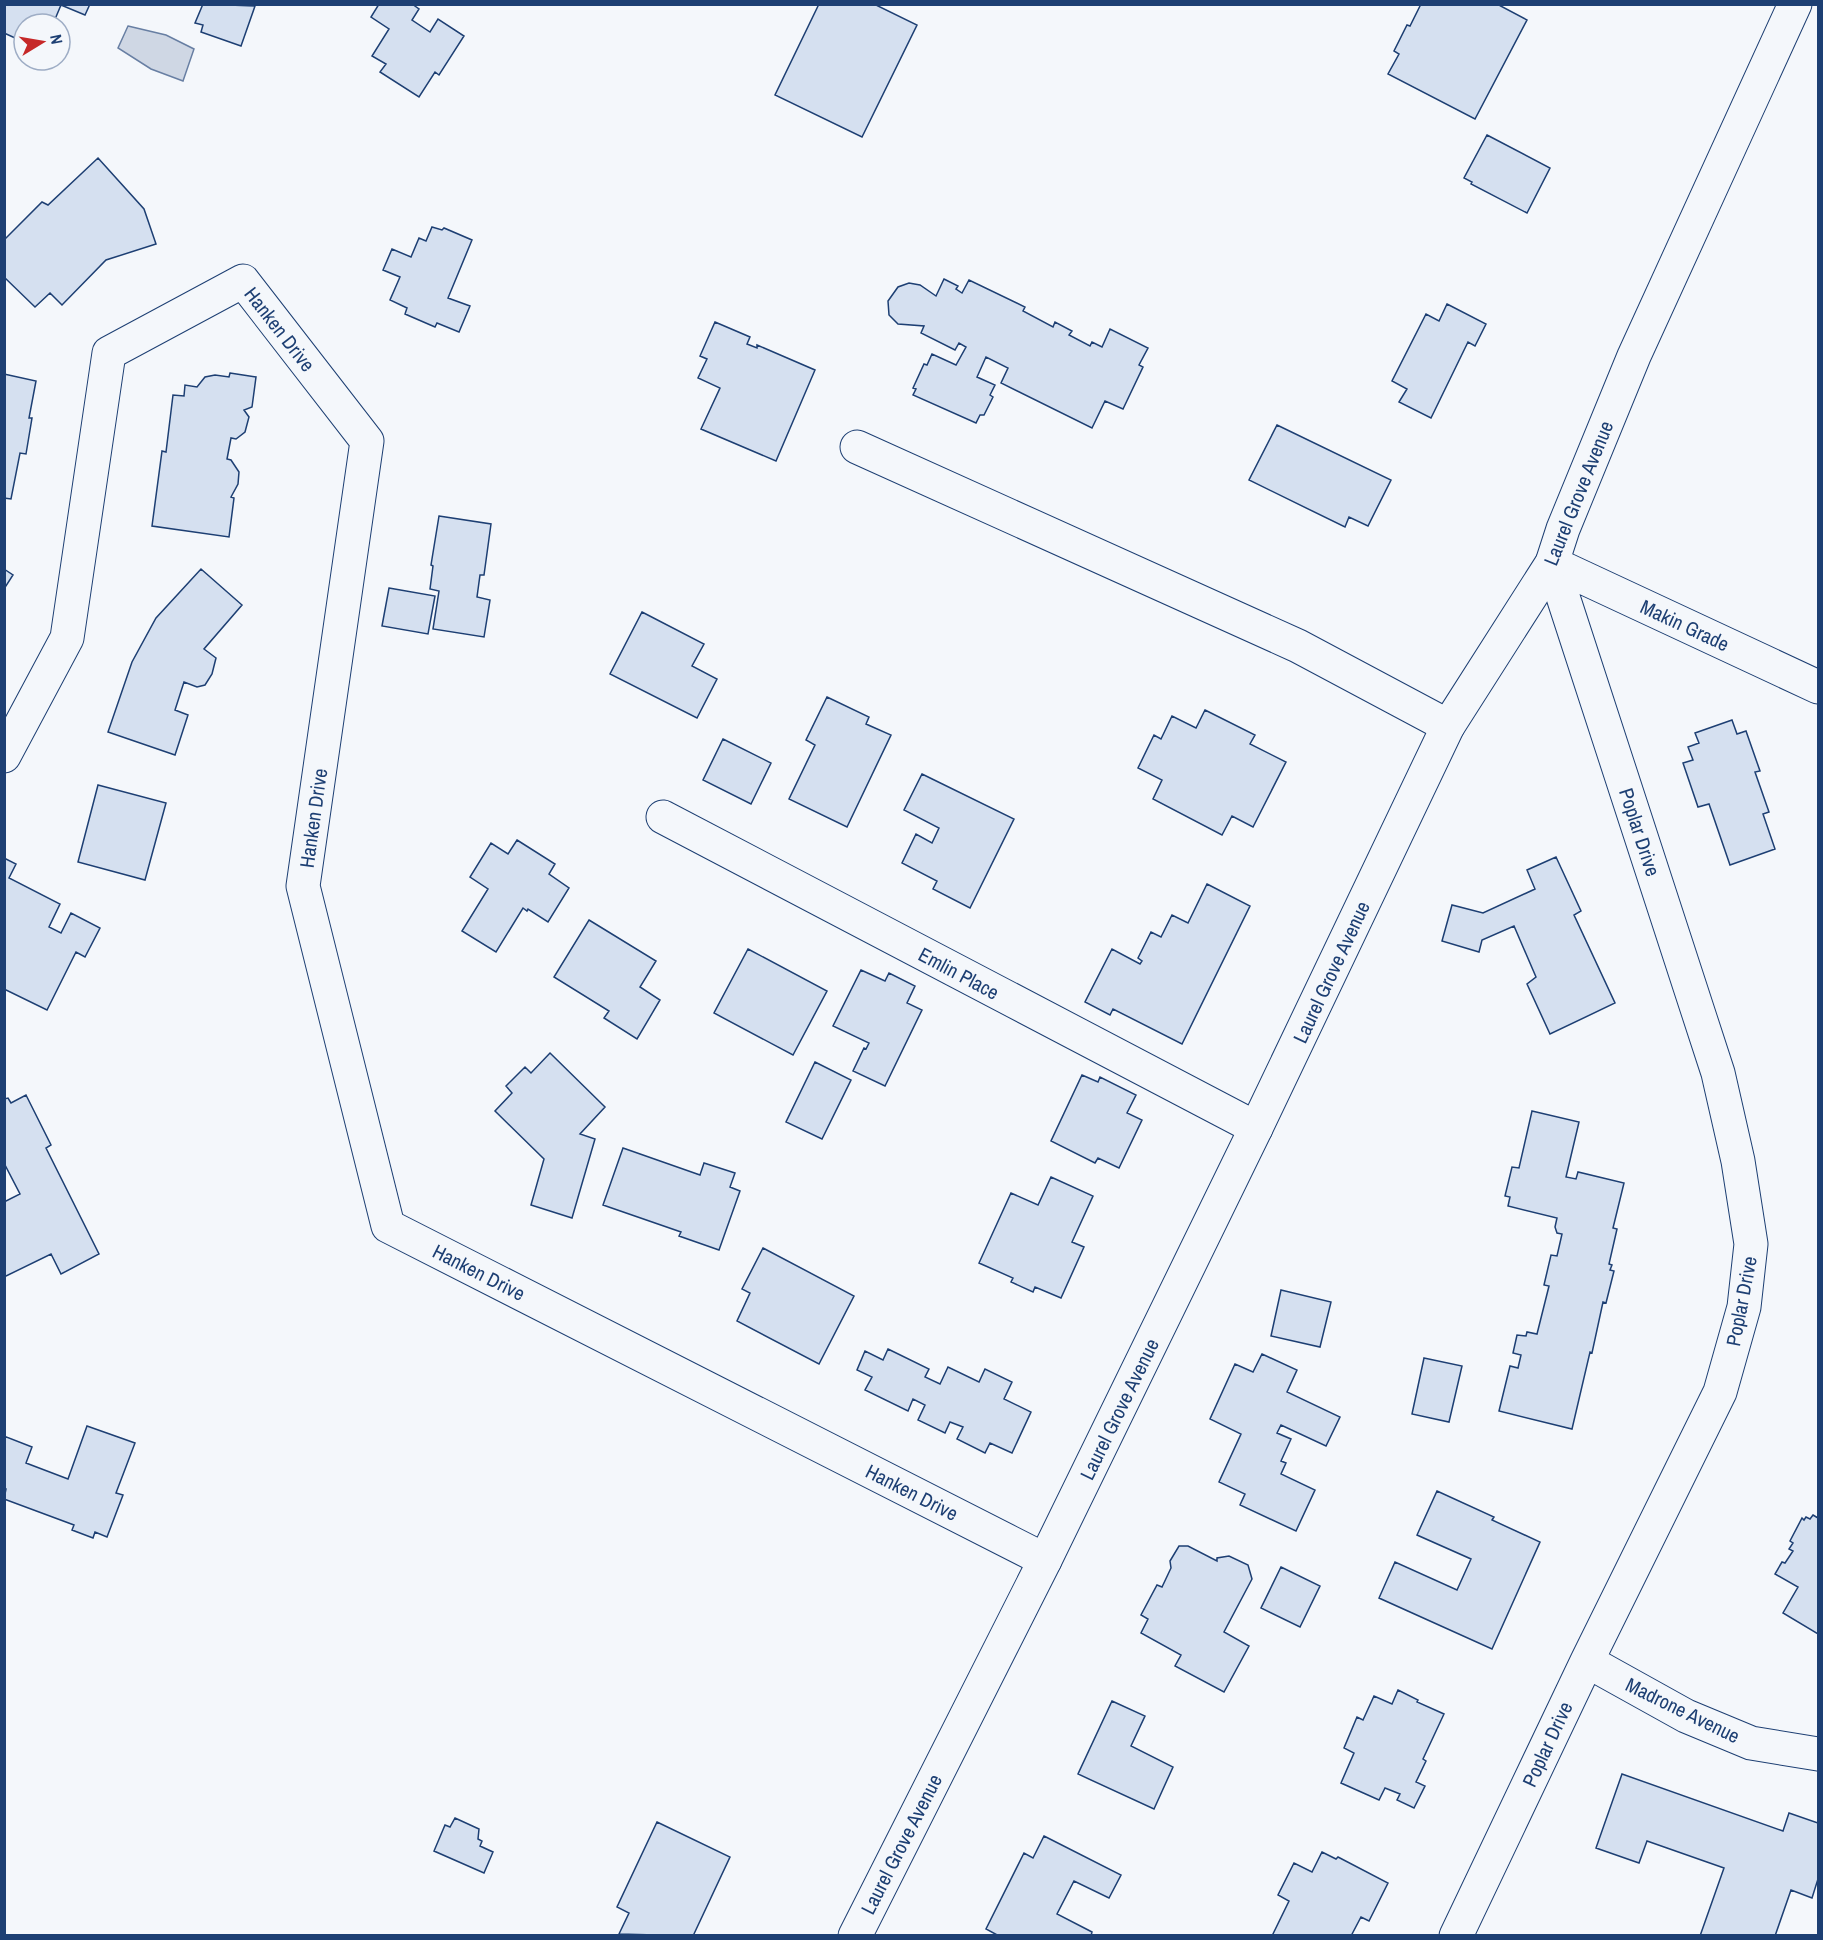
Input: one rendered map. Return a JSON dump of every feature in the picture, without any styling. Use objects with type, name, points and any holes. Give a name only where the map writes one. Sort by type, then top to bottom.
[{"type":"street","name":"Laurel Grove Avenue","points":[[855,1935],[1045,1560],[1256,1128],[1448,726],[1552,563],[1563,529],[1634,356],[1795,4]]},
{"type":"street","name":"Hanken Drive","points":[[4,756],[67,638],[109,353],[243,280],[367,441],[303,886],[388,1226],[1045,1560]]},
{"type":"street","points":[[857,447],[1298,646],[1448,726]]},
{"type":"street","name":"Makin Grade","points":[[1552,563],[1818,687]]},
{"type":"street","name":"Poplar Drive","points":[[1456,1935],[1587,1661],[1720,1392],[1744,1307],[1751,1244],[1738,1161],[1718,1073],[1552,563]]},
{"type":"street","name":"Emlin Place","points":[[663,817],[1256,1128]]},
{"type":"street","name":"Madrone Avenue","points":[[1587,1661],[1686,1716],[1751,1743],[1818,1754]]},
{"type":"shaded area","points":[[128,26],[166,35],[194,49],[183,81],[151,69],[118,48]]},
{"type":"building","points":[[4,4],[90,4],[85,15],[61,5],[58,12],[12,12],[12,37],[4,33]]},
{"type":"building","points":[[203,4],[255,6],[241,46],[201,32],[203,25],[195,23]]},
{"type":"building","points":[[379,4],[412,4],[419,9],[412,20],[430,32],[438,19],[464,36],[439,75],[435,72],[419,97],[380,72],[386,64],[372,56],[389,29],[371,17]]},
{"type":"building","points":[[819,4],[874,4],[917,25],[862,137],[775,95]]},
{"type":"building","points":[[1421,4],[1497,4],[1527,20],[1475,119],[1388,74],[1399,54],[1394,51]]},
{"type":"building","points":[[1487,135],[1550,168],[1527,213],[1471,184],[1472,182],[1464,178]]},
{"type":"building","points":[[98,158],[144,209],[156,244],[106,260],[62,305],[50,293],[35,307],[4,277],[4,240],[42,202],[48,205]]},
{"type":"building","points":[[432,227],[442,230],[444,228],[472,240],[448,298],[470,306],[459,332],[437,323],[435,327],[405,314],[407,308],[390,300],[400,277],[383,270],[392,249],[411,257],[419,238],[426,241]]},
{"type":"building","points":[[944,279],[958,286],[956,289],[962,293],[969,280],[1025,307],[1023,311],[1053,327],[1055,322],[1072,331],[1069,335],[1090,346],[1092,342],[1102,347],[1110,329],[1148,348],[1139,365],[1143,367],[1123,409],[1105,401],[1092,428],[1001,383],[1008,368],[986,357],[977,377],[995,385],[990,395],[993,397],[984,415],[980,415],[976,423],[913,395],[916,389],[913,388],[924,364],[927,365],[932,354],[956,365],[966,347],[959,343],[955,350],[921,333],[924,326],[898,324],[889,315],[888,301],[898,287],[909,283],[920,285],[936,296]]},
{"type":"building","points":[[1447,304],[1486,324],[1475,346],[1468,342],[1431,418],[1399,402],[1407,389],[1392,381],[1426,314],[1439,321]]},
{"type":"building","points":[[715,322],[750,337],[747,344],[757,348],[757,345],[815,370],[776,461],[701,429],[720,388],[698,378],[707,359],[700,356]]},
{"type":"building","points":[[230,373],[256,377],[252,407],[244,410],[249,417],[245,432],[236,439],[231,438],[227,459],[231,460],[239,472],[238,484],[231,497],[234,498],[229,537],[152,526],[162,451],[166,452],[173,395],[184,396],[185,385],[197,387],[205,377],[215,375],[229,377]]},
{"type":"building","points":[[4,374],[36,381],[29,418],[32,418],[26,454],[20,453],[11,499],[4,498]]},
{"type":"building","points":[[1277,425],[1391,480],[1368,526],[1349,517],[1345,527],[1249,480]]},
{"type":"building","points":[[439,516],[491,524],[484,575],[480,575],[477,597],[490,600],[484,637],[433,629],[439,591],[430,589],[433,566],[431,565]]},
{"type":"building","points":[[4,569],[13,575],[4,589]]},
{"type":"building","points":[[201,569],[242,605],[204,649],[216,658],[212,674],[205,685],[197,687],[184,682],[175,710],[188,715],[175,755],[108,732],[132,662],[156,618]]},
{"type":"building","points":[[389,588],[435,596],[428,634],[382,626]]},
{"type":"building","points":[[642,612],[704,644],[692,666],[717,679],[697,718],[610,674]]},
{"type":"building","points":[[827,697],[869,717],[866,724],[891,735],[847,827],[789,799],[815,745],[806,740]]},
{"type":"building","points":[[1205,710],[1255,735],[1250,744],[1286,762],[1253,827],[1232,816],[1222,835],[1153,799],[1162,780],[1138,768],[1154,735],[1161,739],[1172,716],[1196,728]]},
{"type":"building","points":[[1732,720],[1737,734],[1746,731],[1760,771],[1755,772],[1769,812],[1763,814],[1775,849],[1730,865],[1709,804],[1698,807],[1683,763],[1693,760],[1688,747],[1699,743],[1695,733]]},
{"type":"building","points":[[723,739],[771,763],[751,804],[703,780]]},
{"type":"building","points":[[922,774],[1014,819],[970,908],[933,889],[937,881],[902,863],[916,834],[932,843],[939,828],[904,810]]},
{"type":"building","points":[[98,785],[166,803],[145,880],[78,862]]},
{"type":"building","points":[[517,840],[555,864],[549,874],[569,888],[548,922],[523,908],[496,952],[462,931],[488,889],[470,877],[491,843],[508,854]]},
{"type":"building","points":[[1556,857],[1581,911],[1574,915],[1615,1003],[1550,1034],[1527,984],[1536,977],[1514,926],[1482,940],[1479,952],[1442,941],[1452,905],[1483,913],[1535,889],[1527,870]]},
{"type":"building","points":[[4,858],[16,864],[9,878],[60,904],[49,927],[61,933],[71,913],[100,928],[85,957],[76,952],[47,1010],[4,989]]},
{"type":"building","points":[[1207,884],[1250,906],[1182,1044],[1113,1009],[1110,1015],[1085,1002],[1112,949],[1140,964],[1142,961],[1138,958],[1151,932],[1161,937],[1172,915],[1188,923]]},
{"type":"building","points":[[589,920],[656,961],[640,987],[660,1000],[637,1039],[604,1018],[609,1011],[554,977]]},
{"type":"building","points":[[748,949],[827,991],[793,1055],[714,1013]]},
{"type":"building","points":[[861,970],[885,981],[889,973],[915,986],[907,1003],[922,1010],[885,1086],[853,1071],[864,1048],[866,1049],[869,1043],[833,1026]]},
{"type":"building","points":[[550,1053],[605,1107],[580,1134],[595,1139],[572,1218],[531,1205],[544,1159],[495,1111],[512,1093],[506,1086],[525,1067],[531,1073]]},
{"type":"building","points":[[815,1062],[851,1080],[822,1139],[786,1122]]},
{"type":"building","points":[[1082,1075],[1098,1082],[1100,1077],[1136,1095],[1127,1113],[1142,1120],[1119,1168],[1098,1158],[1095,1163],[1051,1141]]},
{"type":"building","points":[[26,1095],[51,1145],[46,1148],[99,1254],[61,1274],[51,1254],[4,1277],[4,1202],[20,1194],[4,1163],[4,1099],[8,1098],[11,1103]]},
{"type":"building","points":[[1532,1111],[1579,1122],[1566,1177],[1576,1179],[1578,1172],[1624,1183],[1613,1228],[1617,1229],[1609,1264],[1612,1265],[1610,1270],[1614,1271],[1606,1303],[1603,1302],[1572,1429],[1499,1411],[1510,1366],[1518,1368],[1521,1355],[1513,1353],[1517,1335],[1526,1336],[1527,1332],[1537,1334],[1549,1286],[1544,1285],[1551,1255],[1557,1256],[1562,1234],[1557,1233],[1555,1227],[1557,1218],[1508,1206],[1510,1197],[1505,1196],[1512,1167],[1519,1168]]},
{"type":"building","points":[[623,1148],[700,1175],[704,1163],[735,1173],[730,1187],[740,1191],[719,1250],[679,1236],[681,1232],[603,1205]]},
{"type":"building","points":[[1051,1177],[1093,1196],[1072,1242],[1084,1247],[1061,1298],[1035,1287],[1033,1292],[1011,1282],[1013,1278],[979,1263],[1011,1193],[1038,1205]]},
{"type":"building","points":[[763,1248],[854,1296],[819,1364],[737,1321],[750,1293],[742,1289]]},
{"type":"building","points":[[1281,1290],[1331,1302],[1320,1347],[1271,1336]]},
{"type":"building","points":[[888,1349],[929,1369],[925,1377],[940,1384],[948,1367],[979,1382],[985,1369],[1012,1382],[1004,1399],[1031,1412],[1012,1453],[990,1443],[985,1453],[957,1439],[963,1427],[950,1422],[945,1433],[918,1420],[925,1405],[913,1399],[908,1411],[865,1390],[872,1377],[857,1370],[865,1351],[883,1360]]},
{"type":"building","points":[[1262,1354],[1297,1370],[1287,1392],[1340,1417],[1326,1446],[1281,1425],[1277,1433],[1291,1439],[1281,1461],[1286,1463],[1281,1474],[1315,1490],[1296,1531],[1240,1505],[1245,1494],[1219,1482],[1241,1434],[1210,1419],[1235,1364],[1253,1372]]},
{"type":"building","points":[[1424,1358],[1462,1366],[1449,1422],[1412,1414]]},
{"type":"building","points":[[87,1426],[135,1443],[116,1493],[123,1495],[107,1537],[95,1532],[93,1538],[72,1530],[74,1525],[4,1499],[6,1489],[4,1488],[4,1436],[32,1447],[26,1463],[68,1479]]},
{"type":"building","points":[[1437,1491],[1494,1517],[1492,1520],[1540,1542],[1492,1649],[1379,1598],[1395,1562],[1457,1590],[1471,1559],[1417,1535]]},
{"type":"building","points":[[1813,1515],[1818,1518],[1818,1634],[1783,1613],[1798,1587],[1775,1574],[1782,1562],[1785,1563],[1793,1551],[1789,1549],[1793,1543],[1790,1541],[1802,1518],[1810,1519]]},
{"type":"building","points":[[1179,1546],[1188,1546],[1217,1561],[1217,1558],[1229,1556],[1248,1565],[1252,1579],[1224,1632],[1249,1646],[1224,1692],[1175,1666],[1181,1655],[1141,1633],[1148,1619],[1141,1615],[1157,1585],[1162,1587],[1171,1568],[1170,1561]]},
{"type":"building","points":[[1281,1567],[1320,1586],[1300,1627],[1261,1608]]},
{"type":"building","points":[[1398,1690],[1418,1700],[1417,1702],[1444,1714],[1423,1759],[1426,1761],[1416,1782],[1425,1786],[1414,1808],[1397,1800],[1400,1794],[1385,1788],[1379,1800],[1341,1783],[1354,1753],[1344,1748],[1357,1717],[1363,1720],[1374,1696],[1392,1704]]},
{"type":"building","points":[[1112,1701],[1145,1716],[1131,1746],[1173,1767],[1154,1809],[1078,1774]]},
{"type":"building","points":[[1622,1774],[1783,1831],[1789,1813],[1818,1823],[1818,1879],[1812,1898],[1791,1890],[1775,1936],[1700,1936],[1724,1868],[1647,1841],[1639,1863],[1596,1848]]},
{"type":"building","points":[[455,1818],[479,1829],[478,1839],[482,1841],[480,1846],[493,1852],[484,1873],[434,1851],[445,1825],[450,1827]]},
{"type":"building","points":[[657,1822],[730,1857],[693,1936],[619,1934],[629,1913],[617,1907]]},
{"type":"building","points":[[1044,1836],[1121,1875],[1109,1898],[1074,1881],[1057,1914],[1092,1932],[1091,1936],[999,1936],[986,1929],[1024,1853],[1033,1858]]},
{"type":"building","points":[[1322,1852],[1336,1859],[1338,1857],[1388,1883],[1369,1921],[1361,1917],[1351,1936],[1272,1936],[1289,1901],[1278,1895],[1294,1863],[1312,1872]]}]
